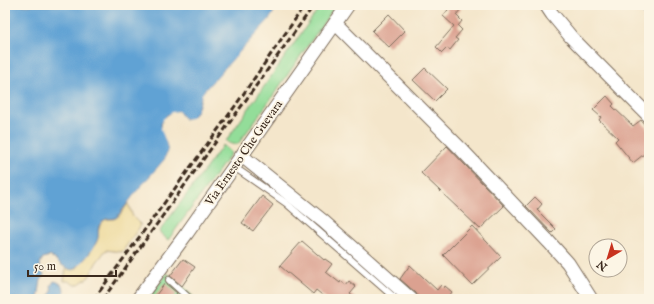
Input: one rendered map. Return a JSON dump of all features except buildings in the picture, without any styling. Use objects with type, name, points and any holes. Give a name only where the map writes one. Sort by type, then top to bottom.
[{"type":"street","name":"Via Ernesto Che Guevara","points":[[138,299],[242,156],[348,5]]},
{"type":"street","points":[[546,5],[572,37],[649,116]]},
{"type":"street","points":[[335,23],[460,148],[544,237],[568,264],[591,299]]},
{"type":"street","points":[[242,156],[324,220],[411,299]]},
{"type":"lane","points":[[234,167],[286,203],[396,299]]},
{"type":"lane","points":[[169,280],[190,299]]},
{"type":"green space","points":[[321,5],[336,5],[238,144],[230,144],[227,142],[226,141]]},
{"type":"green space","points":[[223,145],[231,152],[230,155],[168,240],[159,232]]},
{"type":"green space","points":[[167,273],[196,299],[148,299]]},
{"type":"sand","points":[[128,203],[133,217],[141,225],[122,252],[106,250],[96,263],[89,277],[79,284],[75,285],[68,281],[64,281],[66,269],[77,268],[94,246],[97,240],[99,227],[102,222],[118,217]]},
{"type":"water","points":[[5,5],[278,5],[270,19],[205,90],[194,115],[185,120],[178,111],[167,115],[161,124],[168,149],[165,159],[117,217],[106,219],[101,223],[97,242],[76,268],[73,270],[69,269],[50,256],[43,258],[40,263],[40,267],[44,275],[41,280],[38,299],[5,299]]},
{"type":"water","points":[[54,281],[62,285],[64,290],[63,299],[50,299],[50,294],[52,291],[51,286]]},
{"type":"pier","points":[[278,5],[280,6],[271,20],[206,91],[197,117],[185,122],[178,113],[173,114],[165,120],[163,129],[170,149],[166,160],[129,206],[128,203],[165,159],[168,149],[161,129],[163,119],[172,112],[178,111],[185,120],[195,115],[200,106],[202,94],[205,90],[270,19]]},
{"type":"waterway","points":[[637,5],[649,18]]},
{"type":"railway","points":[[94,299],[233,109],[305,5]]},
{"type":"railway","points":[[103,299],[314,5]]}]
